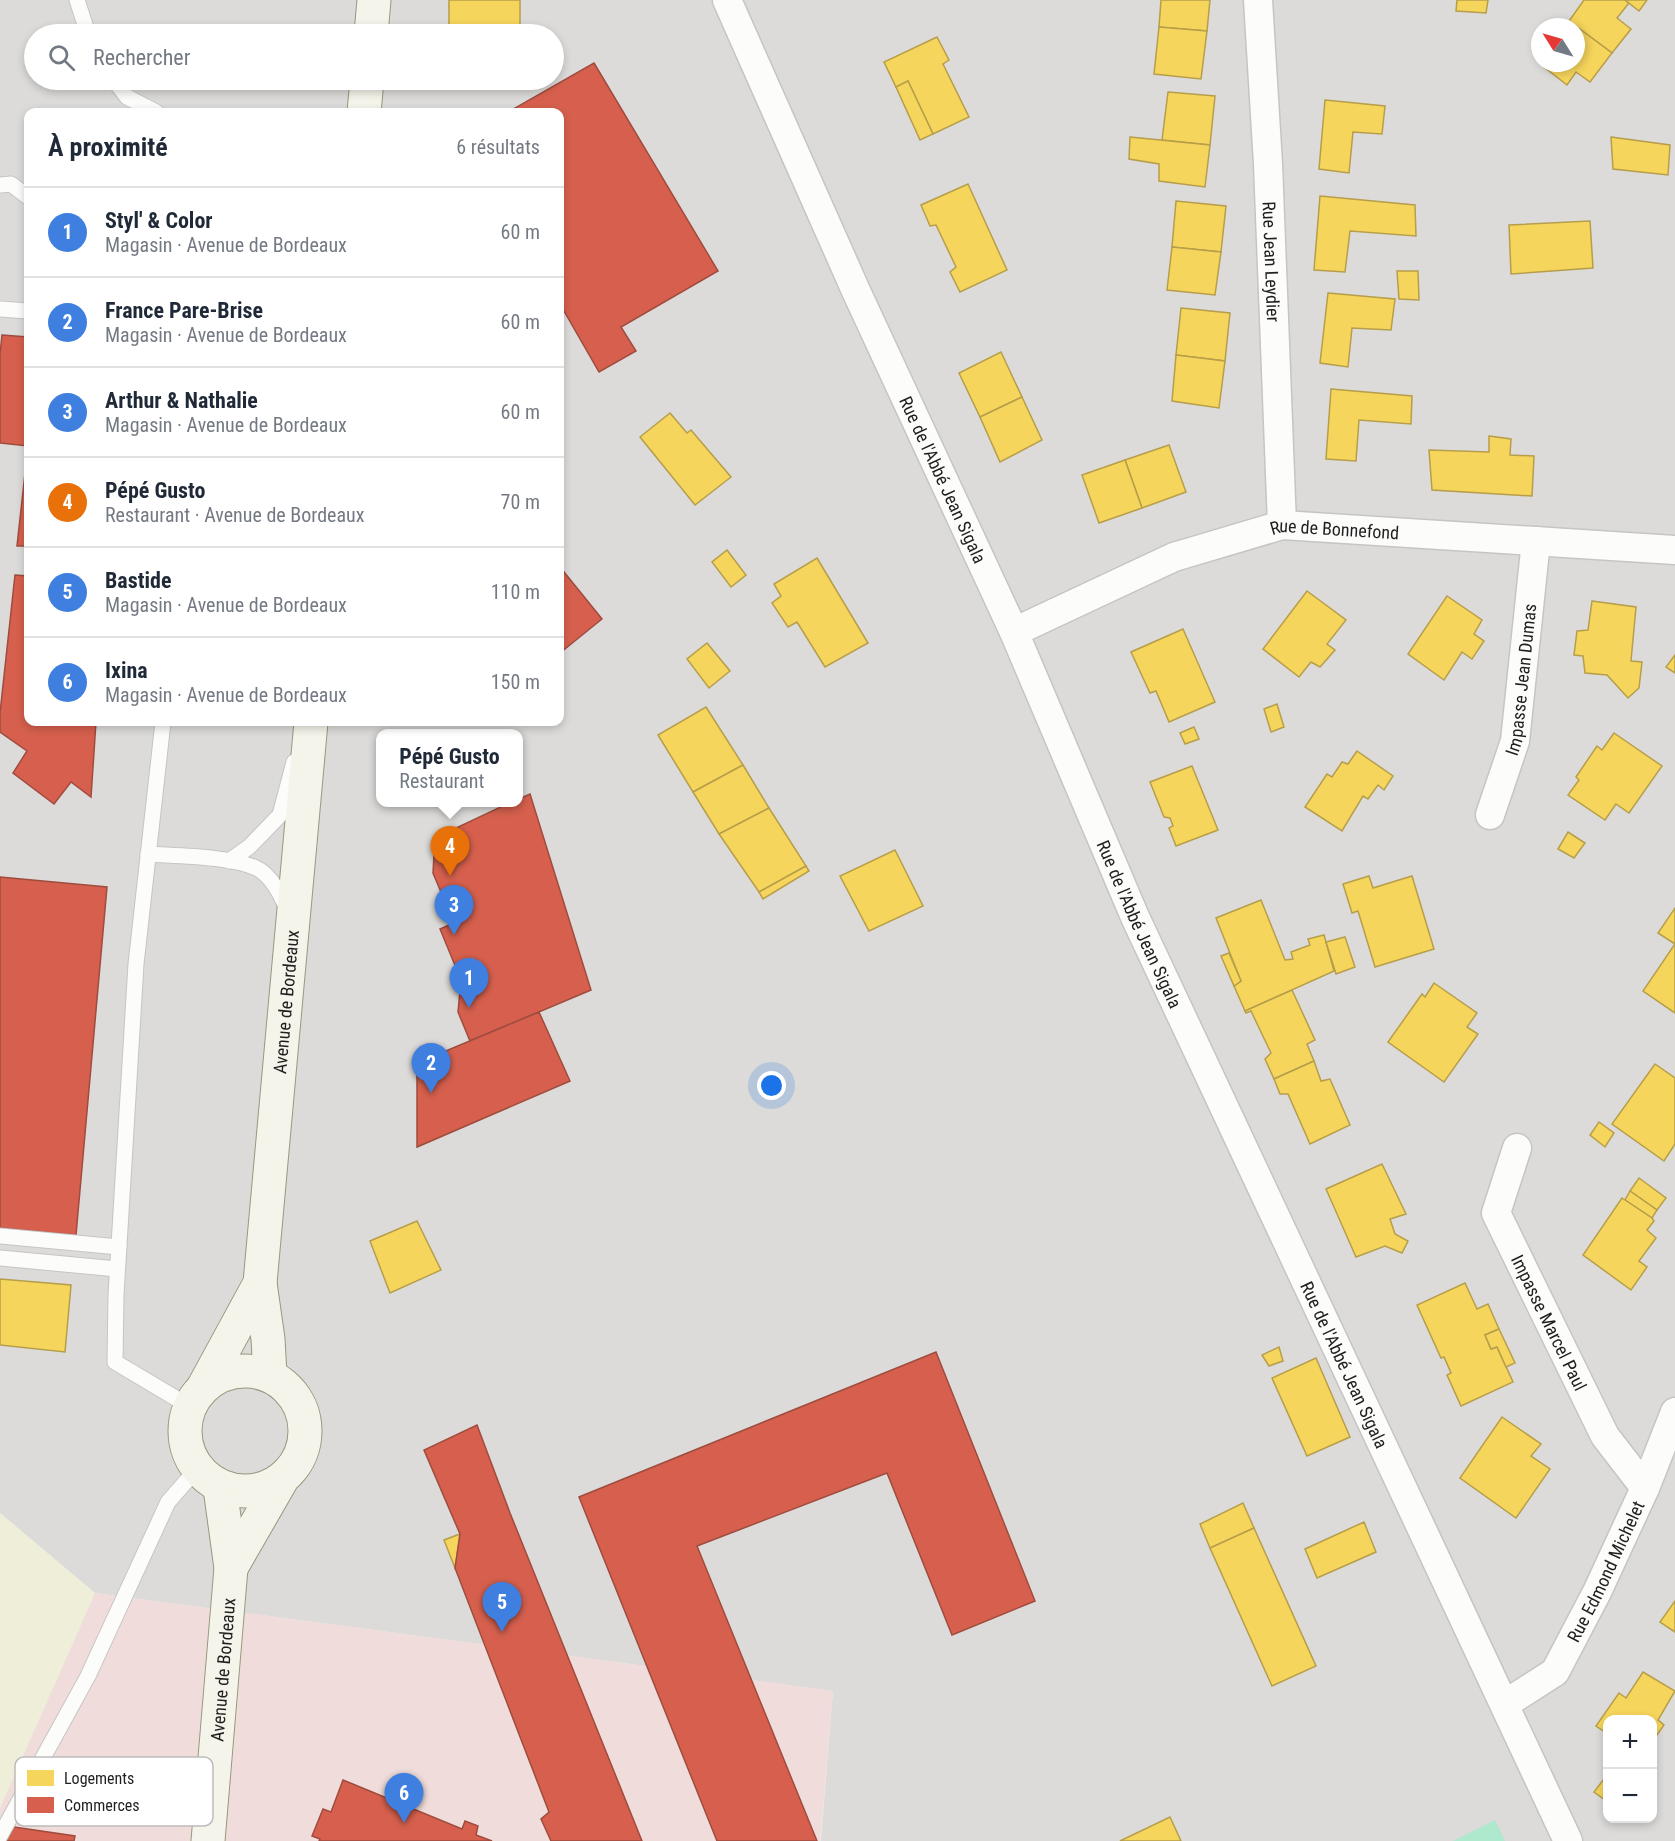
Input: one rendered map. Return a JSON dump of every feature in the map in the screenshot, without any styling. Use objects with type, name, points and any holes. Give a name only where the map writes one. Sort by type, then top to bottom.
[{"type":"main road","points":[[372,24],[374,0]]},
{"type":"main road","points":[[364,108],[366,90]]},
{"type":"main road","name":"Avenue de Bordeaux","points":[[231,1568],[281,1481],[301,1456],[306,1425],[295,1395],[270,1375],[268,1339],[260,1283],[311,726]]},
{"type":"main road","name":"Avenue de Bordeaux","points":[[213,1782],[231,1568],[208,1479],[185,1442],[197,1396],[260,1283]]},
{"type":"main road","points":[[197,1396],[236,1370],[270,1375]]},
{"type":"main road","name":"Avenue de Bordeaux","points":[[208,1479],[252,1493],[281,1481]]},
{"type":"main road","name":"Avenue de Bordeaux","points":[[208,1841],[209,1826]]},
{"type":"street","name":"Rue de l'Abbé Jean Sigala","points":[[727,0],[856,291],[1014,632],[1135,917],[1568,1841]]},
{"type":"street","name":"Rue Jean Leydier","points":[[1258,0],[1268,164],[1282,525]]},
{"type":"street","name":"Rue de Bonnefond","points":[[1014,632],[1174,557],[1282,525],[1675,550]]},
{"type":"street","name":"Impasse Jean Dumas","points":[[1490,815],[1515,741],[1536,541]]},
{"type":"street","name":"Impasse Marcel Paul","points":[[1517,1148],[1497,1213],[1605,1436],[1645,1488]]},
{"type":"street","name":"Rue Edmond Michelet","points":[[1505,1704],[1555,1672],[1597,1592],[1645,1488],[1675,1412]]},
{"type":"lane","points":[[77,0],[85,24]]},
{"type":"lane","points":[[122,90],[127,97],[148,108]]},
{"type":"lane","points":[[0,185],[11,184],[24,193]]},
{"type":"lane","points":[[0,309],[24,311]]},
{"type":"lane","points":[[163,726],[136,964],[117,1269],[115,1362],[197,1396]]},
{"type":"lane","points":[[229,861],[249,847],[280,815],[304,726]]},
{"type":"lane","points":[[148,854],[229,861],[258,868],[279,890],[293,924]]},
{"type":"lane","points":[[0,1236],[119,1247]]},
{"type":"lane","points":[[0,1258],[117,1269]]},
{"type":"lane","points":[[43,1757],[88,1676],[168,1502],[208,1479]]},
{"type":"lane","points":[[0,1836],[15,1809]]},
{"type":"shaded area","points":[[0,0],[1675,0],[1675,1841],[821,1841],[833,1691],[95,1593],[0,1513]]},
{"type":"shaded area","points":[[95,1593],[833,1691],[820,1841],[0,1841],[0,1808],[15,1774],[15,1826],[213,1826],[213,1757],[23,1757]]},
{"type":"green space","points":[[0,1513],[95,1593],[23,1757],[15,1757],[15,1774],[0,1808]]},
{"type":"green space","points":[[1495,1820],[1505,1841],[1453,1841]]},
{"type":"building: Logements","points":[[449,0],[520,0],[520,24],[449,24]]},
{"type":"building: Logements","points":[[1161,0],[1210,0],[1207,31],[1159,27]]},
{"type":"building: Logements","points":[[1457,0],[1488,0],[1486,13],[1456,11]]},
{"type":"building: Logements","points":[[1584,0],[1625,0],[1629,3],[1617,18],[1631,29],[1612,53],[1585,33],[1585,18],[1571,18]]},
{"type":"building: Logements","points":[[1625,0],[1647,0],[1639,11]]},
{"type":"building: Logements","points":[[1159,27],[1207,31],[1201,79],[1154,74]]},
{"type":"building: Logements","points":[[1585,33],[1612,53],[1590,82],[1576,72],[1585,72]]},
{"type":"building: Logements","points":[[937,37],[949,60],[943,64],[969,117],[933,134],[908,81],[896,87],[884,62]]},
{"type":"building: Logements","points":[[1550,72],[1576,72],[1567,85]]},
{"type":"building: Logements","points":[[908,81],[933,134],[920,140],[896,87]]},
{"type":"building: Logements","points":[[1168,92],[1215,96],[1210,145],[1162,140]]},
{"type":"building: Logements","points":[[1325,100],[1385,106],[1382,134],[1353,132],[1349,173],[1319,169]]},
{"type":"building: Logements","points":[[1130,137],[1210,145],[1205,187],[1159,181],[1159,164],[1129,159]]},
{"type":"building: Logements","points":[[1611,137],[1670,145],[1668,175],[1613,169]]},
{"type":"building: Logements","points":[[968,184],[1007,270],[960,292],[950,272],[956,267],[936,225],[930,226],[921,205]]},
{"type":"building: Logements","points":[[1320,196],[1415,205],[1416,236],[1350,231],[1345,272],[1314,270]]},
{"type":"building: Logements","points":[[1176,201],[1226,206],[1221,252],[1172,247]]},
{"type":"building: Logements","points":[[1590,221],[1593,268],[1511,274],[1509,225]]},
{"type":"building: Logements","points":[[1172,247],[1221,252],[1215,295],[1167,290]]},
{"type":"building: Logements","points":[[1397,271],[1418,271],[1419,300],[1399,299]]},
{"type":"building: Logements","points":[[1328,293],[1395,299],[1391,330],[1352,328],[1348,367],[1320,363]]},
{"type":"building: Logements","points":[[1181,308],[1230,313],[1225,361],[1176,355]]},
{"type":"building: Logements","points":[[1001,352],[1022,397],[980,417],[959,373]]},
{"type":"building: Logements","points":[[1176,355],[1225,361],[1219,408],[1172,401]]},
{"type":"building: Logements","points":[[1331,389],[1412,396],[1411,424],[1359,420],[1356,461],[1326,459]]},
{"type":"building: Logements","points":[[1022,397],[1042,440],[1000,462],[980,417]]},
{"type":"building: Logements","points":[[670,413],[687,433],[691,430],[731,477],[695,505],[640,437]]},
{"type":"building: Logements","points":[[1489,436],[1511,439],[1510,455],[1534,456],[1532,496],[1432,490],[1429,450],[1489,452]]},
{"type":"building: Logements","points":[[1169,445],[1186,492],[1142,508],[1125,460]]},
{"type":"building: Logements","points":[[1125,460],[1142,508],[1099,523],[1082,475]]},
{"type":"building: Logements","points":[[727,550],[746,575],[731,587],[712,562]]},
{"type":"building: Logements","points":[[817,558],[868,643],[825,667],[797,622],[788,627],[772,603],[781,596],[774,584]]},
{"type":"building: Logements","points":[[1307,591],[1346,620],[1327,644],[1335,650],[1320,667],[1311,662],[1299,677],[1263,649]]},
{"type":"building: Logements","points":[[1447,596],[1482,620],[1474,634],[1484,641],[1472,659],[1462,652],[1444,680],[1408,654]]},
{"type":"building: Logements","points":[[1592,601],[1636,607],[1631,661],[1642,662],[1639,688],[1628,698],[1607,675],[1585,673],[1583,656],[1574,655],[1577,631],[1588,630]]},
{"type":"building: Logements","points":[[1183,629],[1215,702],[1169,722],[1156,691],[1150,693],[1131,652]]},
{"type":"building: Logements","points":[[707,643],[730,671],[709,688],[687,659]]},
{"type":"building: Logements","points":[[1675,655],[1675,673],[1666,667]]},
{"type":"building: Logements","points":[[1277,704],[1284,727],[1271,732],[1264,709]]},
{"type":"building: Logements","points":[[706,707],[743,765],[693,792],[658,735]]},
{"type":"building: Logements","points":[[1194,727],[1199,739],[1185,744],[1180,733]]},
{"type":"building: Logements","points":[[1614,733],[1662,766],[1629,813],[1616,804],[1605,820],[1568,795],[1579,780],[1576,777],[1597,746],[1602,750]]},
{"type":"building: Logements","points":[[1357,751],[1393,776],[1384,790],[1378,785],[1368,799],[1363,796],[1342,831],[1305,807],[1327,774],[1332,777],[1342,762],[1348,764]]},
{"type":"building: Logements","points":[[743,765],[769,808],[719,834],[693,792]]},
{"type":"building: Logements","points":[[1192,766],[1218,830],[1176,846],[1169,828],[1173,826],[1170,818],[1164,817],[1150,782]]},
{"type":"building: Logements","points":[[769,808],[806,866],[759,892],[719,834]]},
{"type":"building: Logements","points":[[1568,832],[1585,843],[1574,858],[1558,849]]},
{"type":"building: Logements","points":[[895,850],[923,906],[869,931],[840,876]]},
{"type":"building: Logements","points":[[806,866],[809,871],[763,899],[759,892]]},
{"type":"building: Logements","points":[[1369,876],[1373,888],[1412,876],[1434,949],[1375,967],[1358,911],[1352,913],[1343,884]]},
{"type":"building: Logements","points":[[1261,900],[1285,960],[1293,959],[1291,952],[1310,945],[1308,939],[1324,935],[1334,971],[1245,1011],[1234,986],[1241,981],[1216,918]]},
{"type":"building: Logements","points":[[1675,908],[1675,944],[1658,933]]},
{"type":"building: Logements","points":[[1345,937],[1355,967],[1336,974],[1326,942]]},
{"type":"building: Logements","points":[[1675,944],[1675,1013],[1643,991]]},
{"type":"building: Logements","points":[[1229,953],[1241,981],[1234,986],[1221,956]]},
{"type":"building: Logements","points":[[1434,983],[1477,1013],[1467,1027],[1478,1034],[1444,1082],[1388,1042],[1422,994],[1425,997]]},
{"type":"building: Logements","points":[[1292,990],[1315,1040],[1307,1044],[1314,1061],[1274,1079],[1265,1059],[1271,1053],[1251,1011],[1246,1013],[1245,1011]]},
{"type":"building: Logements","points":[[1314,1061],[1321,1081],[1330,1079],[1350,1125],[1310,1144],[1288,1094],[1280,1094],[1274,1079]]},
{"type":"building: Logements","points":[[1655,1064],[1675,1078],[1675,1144],[1664,1161],[1612,1124]]},
{"type":"building: Logements","points":[[1599,1122],[1614,1133],[1605,1147],[1590,1135]]},
{"type":"building: Logements","points":[[1382,1164],[1406,1214],[1390,1219],[1395,1234],[1408,1241],[1402,1253],[1385,1246],[1356,1257],[1326,1189]]},
{"type":"building: Logements","points":[[1639,1178],[1666,1198],[1657,1210],[1630,1191]]},
{"type":"building: Logements","points":[[1630,1191],[1657,1210],[1652,1218],[1625,1200]]},
{"type":"building: Logements","points":[[1622,1198],[1652,1218],[1654,1221],[1647,1230],[1656,1238],[1639,1261],[1647,1267],[1631,1290],[1583,1255]]},
{"type":"building: Logements","points":[[417,1221],[441,1270],[390,1293],[370,1241]]},
{"type":"building: Logements","points":[[0,1279],[71,1285],[65,1352],[0,1345]]},
{"type":"building: Logements","points":[[1465,1283],[1477,1309],[1488,1304],[1499,1329],[1485,1335],[1491,1349],[1497,1347],[1513,1382],[1461,1406],[1447,1375],[1451,1373],[1444,1357],[1441,1358],[1417,1305]]},
{"type":"building: Logements","points":[[1499,1329],[1515,1363],[1506,1367],[1497,1347],[1491,1349],[1485,1335]]},
{"type":"building: Logements","points":[[1279,1347],[1283,1361],[1269,1366],[1262,1355]]},
{"type":"building: Logements","points":[[1316,1358],[1350,1437],[1307,1456],[1272,1378]]},
{"type":"building: Logements","points":[[1502,1417],[1541,1444],[1531,1456],[1550,1469],[1516,1518],[1460,1478]]},
{"type":"building: Logements","points":[[1243,1503],[1254,1528],[1210,1548],[1200,1524]]},
{"type":"building: Logements","points":[[1364,1522],[1376,1552],[1317,1578],[1305,1549]]},
{"type":"building: Logements","points":[[1254,1528],[1316,1666],[1272,1686],[1210,1548]]},
{"type":"building: Logements","points":[[460,1534],[455,1568],[444,1540]]},
{"type":"building: Logements","points":[[1675,1601],[1675,1632],[1660,1622]]},
{"type":"building: Logements","points":[[1643,1672],[1675,1691],[1658,1720],[1664,1725],[1657,1735],[1657,1715],[1604,1715],[1619,1693],[1626,1698]]},
{"type":"building: Logements","points":[[1603,1716],[1603,1731],[1596,1726]]},
{"type":"building: Logements","points":[[1603,1780],[1603,1798],[1594,1792]]},
{"type":"building: Logements","points":[[1170,1817],[1181,1841],[1120,1841]]},
{"type":"building: Commerces","points":[[594,63],[718,271],[621,327],[636,351],[599,372],[564,311],[564,108],[515,108],[547,90],[564,90],[564,80]]},
{"type":"building: Commerces","points":[[2,335],[24,337],[24,446],[0,443]]},
{"type":"building: Commerces","points":[[24,482],[24,546],[17,546]]},
{"type":"building: Commerces","points":[[564,572],[602,619],[564,650]]},
{"type":"building: Commerces","points":[[15,575],[24,576],[24,726],[96,726],[91,797],[71,782],[54,804],[13,773],[27,751],[0,732],[0,713]]},
{"type":"building: Commerces","points":[[530,794],[591,990],[470,1041],[458,1012],[461,980],[440,929],[454,923],[433,873],[435,838],[500,807],[523,807],[523,797]]},
{"type":"building: Commerces","points":[[0,877],[107,887],[76,1235],[0,1228]]},
{"type":"building: Commerces","points":[[539,1012],[570,1081],[417,1147],[417,1063]]},
{"type":"building: Commerces","points":[[936,1352],[1035,1601],[952,1635],[887,1473],[697,1546],[817,1841],[717,1841],[579,1497]]},
{"type":"building: Commerces","points":[[477,1425],[642,1841],[551,1841],[541,1819],[549,1812],[455,1568],[460,1534],[424,1450]]},
{"type":"building: Commerces","points":[[343,1780],[462,1829],[465,1821],[478,1826],[476,1835],[492,1841],[319,1841],[320,1839],[312,1836],[323,1809],[331,1812]]},
{"type":"building: Commerces","points":[[14,1827],[75,1836],[74,1841],[6,1841]]},
{"type":"place","name":"Pépé Gusto","points":[[450,876]]},
{"type":"place","name":"Arthur & Nathalie","points":[[454,935]]},
{"type":"place","name":"Styl' & Color","points":[[469,1008]]},
{"type":"place","name":"France Pare-Brise","points":[[431,1093]]},
{"type":"place","name":"Bastide","points":[[502,1632]]},
{"type":"place","name":"Ixina","points":[[404,1823]]}]
